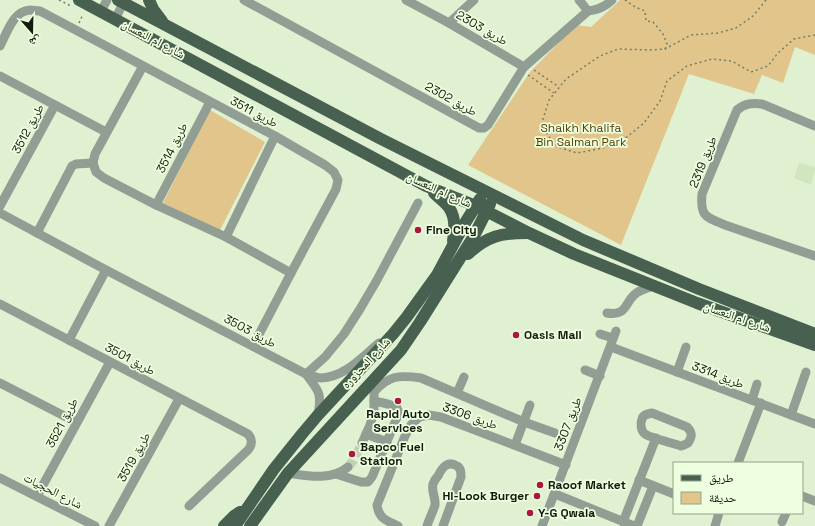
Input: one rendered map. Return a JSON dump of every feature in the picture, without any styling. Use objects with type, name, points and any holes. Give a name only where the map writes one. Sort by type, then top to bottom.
[{"type":"main road","points":[[149,0],[164,24]]},
{"type":"main road","name":"شارع ام النعسان","points":[[122,1],[381,139],[583,240],[699,289],[815,334]]},
{"type":"main road","name":"شارع ام النعسان","points":[[84,2],[426,186],[481,209],[574,254],[697,303],[815,345]]},
{"type":"main road","points":[[426,186],[450,208],[455,228],[452,248]]},
{"type":"main road","name":"شارع المحزوره","points":[[250,526],[288,473],[324,432],[373,392],[420,322],[474,236],[481,209],[489,194]]},
{"type":"main road","name":"شارع المحزوره","points":[[235,526],[274,469],[318,415],[406,318],[437,276],[465,223],[481,209]]},
{"type":"main road","points":[[455,266],[481,242],[494,236],[529,233]]},
{"type":"main road","points":[[224,526],[234,516],[246,509]]},
{"type":"street","points":[[101,11],[107,0]]},
{"type":"street","name":"طريق 2302","points":[[244,0],[479,128],[484,128],[488,125],[524,68],[588,10],[601,8],[612,0]]},
{"type":"street","name":"طريق 2303","points":[[406,0],[449,23],[524,68]]},
{"type":"street","points":[[449,23],[474,0]]},
{"type":"street","points":[[579,0],[588,10]]},
{"type":"street","points":[[115,19],[122,1]]},
{"type":"street","name":"طريق 3511","points":[[0,46],[14,19],[22,12],[31,10],[40,11],[275,136],[325,165],[334,172],[338,180],[336,189],[253,346]]},
{"type":"street","points":[[144,66],[106,132],[96,154],[94,163],[96,172],[104,178],[156,205],[226,237],[291,272]]},
{"type":"street","name":"طريق 3512","points":[[0,76],[106,132]]},
{"type":"street","name":"طريق 3514","points":[[156,205],[210,102]]},
{"type":"street","name":"طريق 2319","points":[[815,126],[762,104],[753,103],[742,106],[736,110],[702,194],[701,206],[704,215],[725,225],[815,256]]},
{"type":"street","name":"طريق 3512","points":[[0,206],[55,105]]},
{"type":"street","points":[[226,237],[275,136]]},
{"type":"street","points":[[37,233],[70,168],[76,164],[94,163]]},
{"type":"street","points":[[306,374],[325,357],[344,334],[360,309],[418,203]]},
{"type":"street","name":"طريق 3503","points":[[0,213],[306,374]]},
{"type":"street","points":[[69,340],[106,270]]},
{"type":"street","points":[[607,313],[612,314],[622,311],[634,295],[654,286]]},
{"type":"street","name":"طريق 3501","points":[[0,304],[248,434],[252,440],[252,444],[248,450],[189,506]]},
{"type":"street","points":[[306,374],[320,378],[340,374],[379,342],[393,334]]},
{"type":"street","name":"طريق 3314","points":[[600,334],[613,339],[677,372],[815,424]]},
{"type":"street","name":"طريق 3307","points":[[542,526],[613,339]]},
{"type":"street","name":"طريق 3314","points":[[677,372],[686,347]]},
{"type":"street","points":[[325,357],[322,364],[322,370],[326,375],[331,376]]},
{"type":"street","name":"طريق 3521","points":[[37,496],[110,362]]},
{"type":"street","points":[[585,370],[600,376]]},
{"type":"street","points":[[791,415],[806,372]]},
{"type":"street","points":[[306,374],[320,396],[318,415]]},
{"type":"street","points":[[362,443],[374,412],[373,392],[382,383],[393,377],[407,376],[421,378],[524,422],[555,433]]},
{"type":"street","points":[[457,393],[464,377]]},
{"type":"street","points":[[0,383],[76,422]]},
{"type":"street","name":"طريق 3314","points":[[756,402],[757,384]]},
{"type":"street","points":[[336,474],[361,482],[368,482],[372,477],[398,412],[397,409],[373,392]]},
{"type":"street","name":"طريق 3519","points":[[110,526],[179,398]]},
{"type":"street","points":[[738,462],[756,402]]},
{"type":"street","points":[[515,446],[530,405]]},
{"type":"street","points":[[652,413],[687,427],[692,434],[688,443],[681,446],[656,438],[644,433],[641,429],[644,415],[652,413]]},
{"type":"street","name":"طريق 3306","points":[[398,526],[380,516],[377,505],[404,436],[411,425],[419,417],[429,415],[441,417],[566,465]]},
{"type":"street","points":[[366,434],[387,442]]},
{"type":"street","points":[[623,522],[656,438]]},
{"type":"street","points":[[427,526],[435,502],[433,484],[443,467],[447,464],[452,464],[459,468],[461,477],[443,526]]},
{"type":"street","points":[[288,473],[318,477],[330,476],[348,467]]},
{"type":"street","name":"شارع الحجيات","points":[[0,478],[95,526]]},
{"type":"street","points":[[639,480],[673,494]]},
{"type":"street","points":[[555,494],[636,526],[653,486]]},
{"type":"street","points":[[803,496],[815,501]]},
{"type":"street","points":[[715,526],[719,514]]},
{"type":"path","points":[[625,0],[635,7],[645,11],[646,21],[653,22],[663,34],[667,44],[665,49]]},
{"type":"path","points":[[766,0],[753,16],[736,28],[718,33],[690,35],[665,49],[618,49],[600,56],[566,78],[549,100],[544,119],[548,136],[558,148],[577,153],[602,148],[627,137],[644,123],[660,101],[667,81],[687,66],[712,59],[732,61],[751,72],[768,66],[778,53],[794,39],[815,35]]},
{"type":"path","points":[[75,30],[84,2]]},
{"type":"path","points":[[524,68],[559,87]]},
{"type":"path","points":[[524,68],[554,93]]},
{"type":"shaded area","points":[[799,163],[815,167],[811,185],[794,178]]},
{"type":"green space","name":"Shaikh Khalifa Bin Salman Park","points":[[620,0],[815,0],[815,55],[795,47],[783,83],[762,75],[754,94],[689,74],[621,245],[468,165],[530,72],[576,25],[591,27]]},
{"type":"green space","points":[[210,110],[265,142],[218,234],[162,205]]},
{"type":"tunnel","points":[[348,467],[353,461],[362,443]]},
{"type":"place","name":"Fine City","points":[[418,230]]},
{"type":"place","name":"Oasis Mall","points":[[516,335]]},
{"type":"place","name":"Rapid Auto Services","points":[[398,401]]},
{"type":"place","name":"Bapco Fuel Station","points":[[352,454]]},
{"type":"place","name":"Raoof Market","points":[[540,485]]},
{"type":"place","name":"Hi-Look Burger","points":[[537,496]]},
{"type":"place","name":"Y-G Qwala","points":[[530,513]]}]
